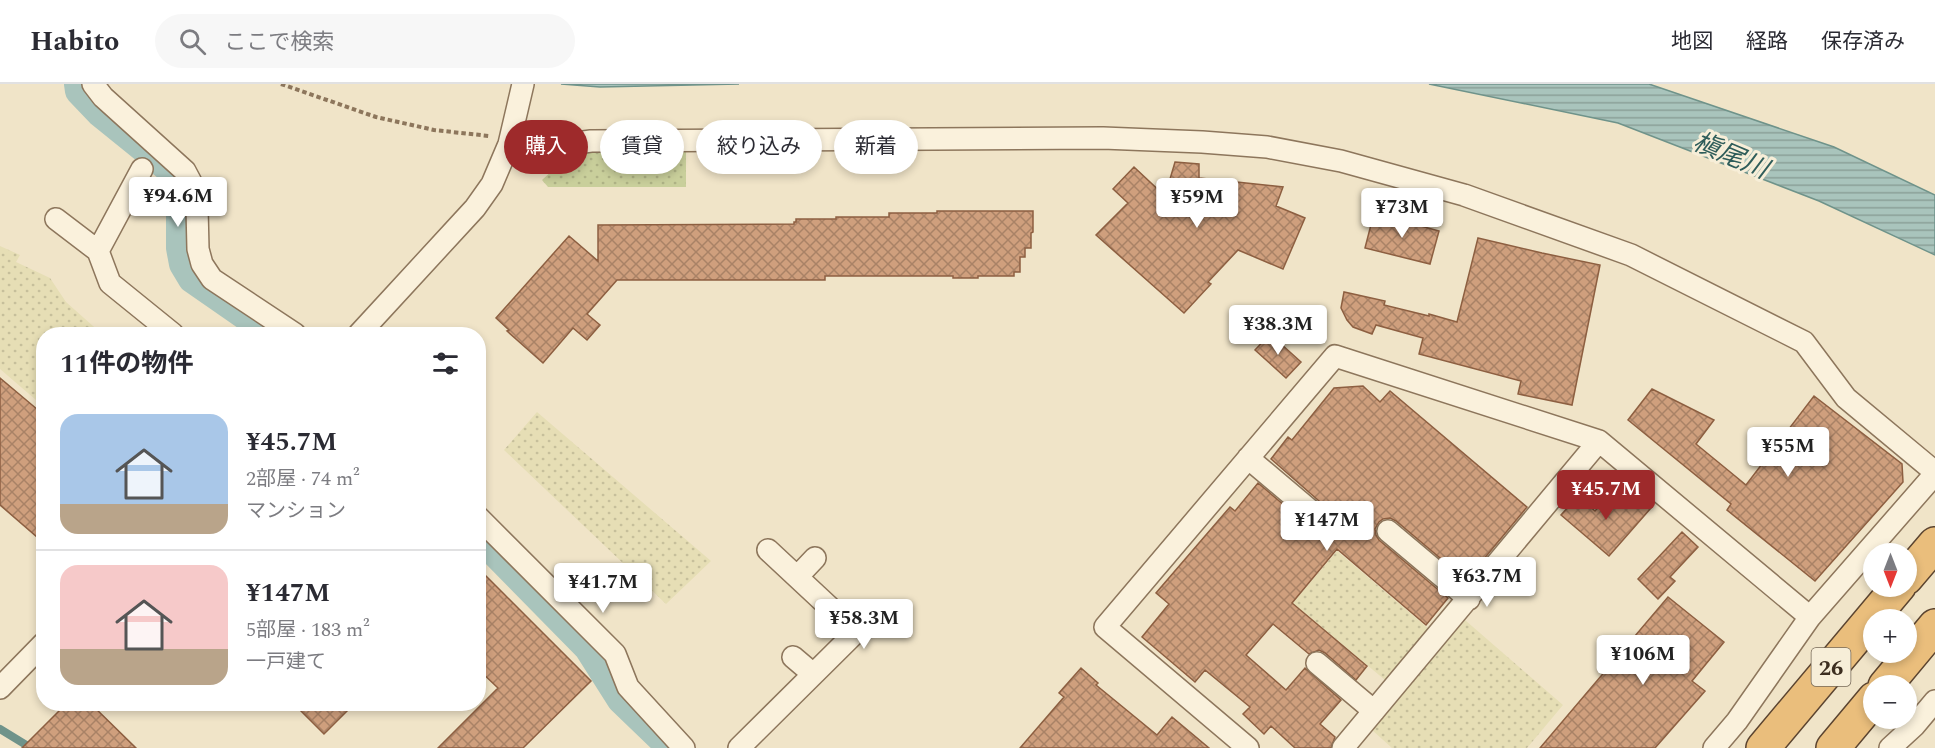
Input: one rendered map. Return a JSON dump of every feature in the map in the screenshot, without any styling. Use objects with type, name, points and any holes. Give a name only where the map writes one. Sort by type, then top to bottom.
[{"type":"highway","points":[[1917,565],[1935,544]]},
{"type":"highway","name":"26","points":[[1763,748],[1890,597]]},
{"type":"highway","name":"26","points":[[1894,675],[1935,626]]},
{"type":"highway","name":"26","points":[[1833,748],[1863,712]]},
{"type":"street","points":[[93,84],[103,97],[185,171],[195,188],[198,249],[202,264],[212,279],[284,327]]},
{"type":"street","points":[[510,120],[523,84]]},
{"type":"street","points":[[365,327],[475,208],[492,184],[504,137]]},
{"type":"street","points":[[588,141],[1103,138],[1267,147],[1341,161],[1464,195],[1630,255],[1804,342],[1846,398],[1935,473],[1810,617],[1737,721],[1714,748]]},
{"type":"street","points":[[98,251],[142,169]]},
{"type":"street","points":[[56,219],[98,251],[110,283],[164,327]]},
{"type":"street","points":[[1248,748],[1104,627],[1335,356],[1599,441],[1810,617]]},
{"type":"street","points":[[1343,748],[1599,441]]},
{"type":"street","points":[[1248,458],[1318,517]]},
{"type":"street","points":[[486,525],[615,654],[628,687],[684,748]]},
{"type":"street","points":[[1388,531],[1469,599]]},
{"type":"street","points":[[739,748],[856,632],[768,550]]},
{"type":"street","points":[[797,577],[815,558]]},
{"type":"street","points":[[0,688],[36,651]]},
{"type":"street","points":[[793,657],[813,674]]},
{"type":"street","points":[[1317,663],[1374,711]]},
{"type":"street","points":[[1890,748],[1914,726],[1935,701]]},
{"type":"path","points":[[281,84],[376,117],[434,130],[504,137]]},
{"type":"shaded area","points":[[0,246],[20,255],[16,262],[50,278],[66,302],[94,327],[36,327],[36,400],[0,369]]},
{"type":"shaded area","points":[[537,412],[711,561],[666,604],[504,450]]},
{"type":"shaded area","points":[[1337,551],[1429,629],[1385,680],[1293,603]]},
{"type":"shaded area","points":[[1465,620],[1563,705],[1527,748],[1392,748],[1372,730]]},
{"type":"green space","points":[[684,148],[686,148],[686,187],[548,187],[542,180],[549,174],[588,174],[588,153],[600,151],[600,174],[684,174]]},
{"type":"water","points":[[561,84],[739,84],[600,87]]},
{"type":"water","name":"槇尾川","points":[[1429,84],[1649,84],[1834,147],[1935,195],[1935,255],[1819,201],[1618,123]]},
{"type":"building","points":[[1175,162],[1199,164],[1199,178],[1283,187],[1276,206],[1305,218],[1283,269],[1238,250],[1208,282],[1211,284],[1184,313],[1096,235],[1128,203],[1113,189],[1134,167],[1165,196]]},
{"type":"building","points":[[937,211],[1033,211],[1031,248],[1025,248],[1025,257],[1020,257],[1020,272],[1014,272],[1014,276],[978,276],[978,278],[825,276],[825,280],[617,280],[587,314],[600,325],[587,340],[573,328],[543,363],[496,318],[569,236],[598,261],[598,225],[794,224],[796,219],[889,217],[889,213],[937,213]]},
{"type":"building","points":[[1374,213],[1439,231],[1430,264],[1365,248]]},
{"type":"building","points":[[1478,238],[1600,265],[1572,405],[1518,394],[1521,381],[1419,354],[1423,338],[1376,325],[1372,334],[1353,327],[1347,320],[1341,308],[1344,292],[1385,301],[1384,305],[1457,322]]},
{"type":"building","points":[[1270,334],[1301,362],[1286,378],[1255,350]]},
{"type":"building","points":[[0,378],[36,408],[36,536],[0,505]]},
{"type":"building","points":[[1363,386],[1380,402],[1390,391],[1527,507],[1465,579],[1396,521],[1390,518],[1379,522],[1375,529],[1379,540],[1448,598],[1426,625],[1337,549],[1292,603],[1367,666],[1356,680],[1325,653],[1319,650],[1309,654],[1273,624],[1246,655],[1286,690],[1305,668],[1341,700],[1320,724],[1335,737],[1331,748],[1295,748],[1271,726],[1264,734],[1243,714],[1250,707],[1205,670],[1195,682],[1142,637],[1169,604],[1156,593],[1230,507],[1235,511],[1258,483],[1310,527],[1316,530],[1327,526],[1331,519],[1327,508],[1271,459],[1288,437],[1292,440],[1334,388]]},
{"type":"building","points":[[1652,389],[1714,420],[1696,444],[1746,485],[1814,396],[1902,464],[1903,482],[1815,581],[1727,510],[1731,504],[1628,420]]},
{"type":"building","points":[[1609,495],[1623,508],[1635,495],[1651,508],[1609,556],[1561,515],[1578,496],[1595,511]]},
{"type":"building","points":[[1682,532],[1698,547],[1670,577],[1675,581],[1658,599],[1638,579]]},
{"type":"building","points":[[486,576],[591,681],[523,748],[438,748],[475,711],[486,711],[486,700],[498,688],[486,677]]},
{"type":"building","points":[[1668,597],[1724,642],[1692,681],[1705,691],[1655,748],[1540,748]]},
{"type":"building","points":[[1081,668],[1098,683],[1096,685],[1157,735],[1172,717],[1209,748],[1020,748],[1064,697],[1059,693]]},
{"type":"building","points":[[59,711],[98,711],[136,748],[22,748]]},
{"type":"building","points":[[301,711],[347,711],[324,734]]},
{"type":"waterway","points":[[78,84],[79,91],[100,113],[168,168],[176,181],[180,194],[180,248],[183,264],[192,279],[261,327]]},
{"type":"waterway","points":[[486,544],[588,648],[621,700],[671,748]]},
{"type":"waterway","points":[[0,729],[31,748]]}]
